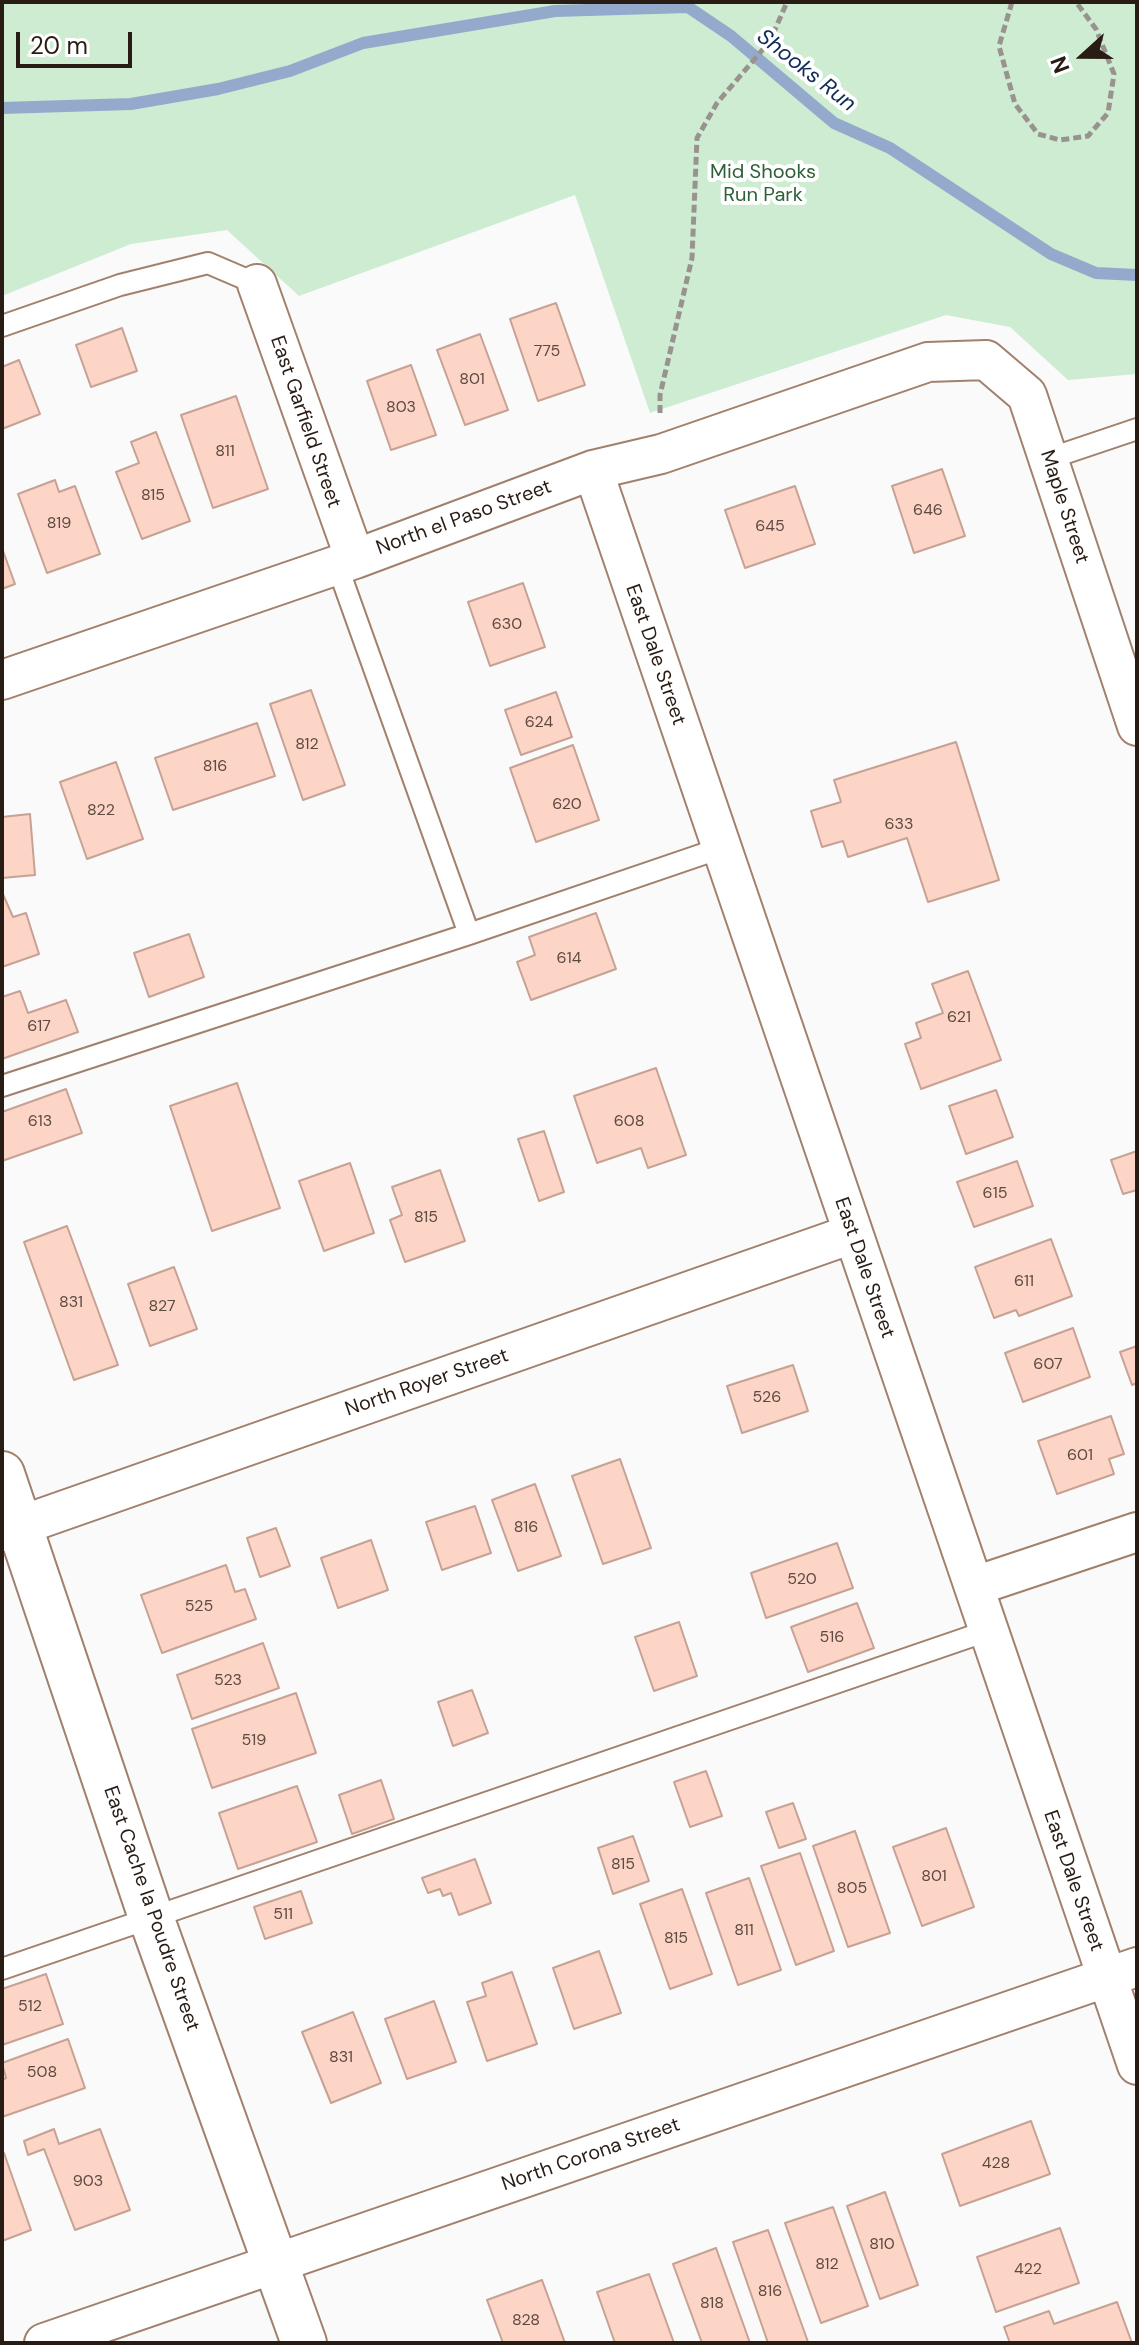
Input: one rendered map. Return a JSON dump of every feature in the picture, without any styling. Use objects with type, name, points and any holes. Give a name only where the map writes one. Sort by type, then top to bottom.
[{"type":"street","name":"East Garfield Street","points":[[257,284],[346,562]]},
{"type":"street","name":"Maple Street","points":[[928,362],[986,360],[1027,395],[1137,726]]},
{"type":"street","name":"North el Paso Street","points":[[2,680],[346,562],[593,470],[661,454],[928,362]]},
{"type":"street","name":"East Dale Street","points":[[593,470],[975,1586],[987,1631],[1122,1972],[1137,2065]]},
{"type":"street","name":"North Royer Street","points":[[10,1529],[852,1234]]},
{"type":"street","name":"East Cache la Poudre Street","points":[[2,1474],[10,1529],[47,1601],[152,1920],[304,2343]]},
{"type":"street","points":[[975,1586],[1137,1532]]},
{"type":"street","name":"North Corona Street","points":[[44,2343],[1122,1972]]},
{"type":"lane","points":[[2,326],[120,285],[208,263],[257,284]]},
{"type":"lane","points":[[1048,459],[1137,429]]},
{"type":"lane","points":[[346,562],[469,934]]},
{"type":"lane","points":[[2,1086],[469,934],[721,848]]},
{"type":"lane","points":[[2,1969],[987,1631]]},
{"type":"path","points":[[661,454],[660,395],[692,258],[697,138],[740,74],[770,41],[787,2]]},
{"type":"path","points":[[1012,2],[999,46],[1015,104],[1038,134],[1060,140],[1088,136],[1108,113],[1114,74],[1096,29],[1076,2]]},
{"type":"green space","name":"Mid Shooks Run Park","points":[[2,2],[1137,2],[1137,374],[1068,380],[1010,327],[946,315],[650,413],[575,195],[299,296],[227,230],[131,244],[2,296]]},
{"type":"building","points":[[556,303],[585,385],[538,401],[510,319]]},
{"type":"building","points":[[122,328],[137,371],[91,387],[76,345]]},
{"type":"building","points":[[480,334],[508,410],[465,425],[437,350]]},
{"type":"building","points":[[19,360],[40,414],[2,429],[2,367]]},
{"type":"building","points":[[411,365],[436,435],[391,450],[367,381]]},
{"type":"building","points":[[236,396],[268,489],[213,508],[181,415]]},
{"type":"building","points":[[156,432],[190,521],[142,539],[116,472],[139,463],[131,442]]},
{"type":"building","points":[[942,469],[965,536],[914,553],[892,486]]},
{"type":"building","points":[[55,480],[59,492],[75,486],[100,554],[47,573],[18,494]]},
{"type":"building","points":[[795,486],[815,544],[745,568],[725,510]]},
{"type":"building","points":[[2,548],[15,584],[2,589]]},
{"type":"building","points":[[523,583],[545,647],[490,666],[468,602]]},
{"type":"building","points":[[311,690],[345,785],[303,800],[270,704]]},
{"type":"building","points":[[556,692],[572,737],[521,755],[505,710]]},
{"type":"building","points":[[257,723],[275,776],[173,810],[155,758]]},
{"type":"building","points":[[956,742],[999,880],[928,902],[907,838],[848,857],[843,841],[822,847],[811,811],[841,802],[834,780]]},
{"type":"building","points":[[573,745],[599,820],[536,842],[510,768]]},
{"type":"building","points":[[116,762],[143,839],[87,859],[60,782]]},
{"type":"building","points":[[30,814],[35,875],[2,878],[2,817]]},
{"type":"building","points":[[2,892],[13,917],[26,913],[39,954],[2,967]]},
{"type":"building","points":[[596,913],[616,969],[531,1000],[517,962],[535,955],[529,937]]},
{"type":"building","points":[[189,934],[204,977],[149,997],[134,953]]},
{"type":"building","points":[[968,971],[1001,1060],[921,1089],[905,1044],[921,1038],[916,1023],[943,1013],[932,984]]},
{"type":"building","points":[[20,991],[28,1013],[66,1000],[78,1032],[2,1059],[2,997]]},
{"type":"building","points":[[656,1068],[686,1155],[648,1168],[641,1148],[597,1163],[574,1096]]},
{"type":"building","points":[[237,1083],[280,1208],[212,1231],[170,1106]]},
{"type":"building","points":[[66,1089],[82,1133],[2,1161],[2,1112]]},
{"type":"building","points":[[996,1090],[1013,1137],[966,1154],[949,1106]]},
{"type":"building","points":[[544,1131],[564,1192],[539,1201],[518,1139]]},
{"type":"building","points":[[1137,1151],[1137,1190],[1123,1194],[1111,1160]]},
{"type":"building","points":[[1017,1161],[1033,1206],[974,1227],[957,1182]]},
{"type":"building","points":[[350,1163],[374,1233],[324,1251],[299,1181]]},
{"type":"building","points":[[440,1170],[465,1241],[405,1262],[390,1220],[402,1215],[392,1187]]},
{"type":"building","points":[[67,1226],[118,1365],[74,1380],[24,1242]]},
{"type":"building","points":[[1051,1239],[1072,1296],[1019,1316],[1016,1310],[994,1318],[975,1267]]},
{"type":"building","points":[[174,1267],[197,1329],[150,1346],[128,1284]]},
{"type":"building","points":[[1073,1328],[1090,1377],[1023,1402],[1005,1353]]},
{"type":"building","points":[[1137,1346],[1137,1383],[1132,1385],[1120,1352]]},
{"type":"building","points":[[793,1365],[808,1411],[742,1433],[727,1386]]},
{"type":"building","points":[[1111,1416],[1124,1454],[1109,1459],[1114,1474],[1057,1494],[1038,1441]]},
{"type":"building","points":[[620,1459],[651,1548],[603,1564],[572,1476]]},
{"type":"building","points":[[535,1484],[561,1556],[518,1571],[492,1500]]},
{"type":"building","points":[[475,1506],[491,1553],[442,1570],[426,1522]]},
{"type":"building","points":[[276,1528],[290,1566],[260,1577],[247,1538]]},
{"type":"building","points":[[371,1540],[388,1590],[338,1608],[321,1558]]},
{"type":"building","points":[[837,1543],[853,1588],[766,1618],[751,1573]]},
{"type":"building","points":[[226,1565],[235,1592],[245,1589],[256,1619],[162,1653],[141,1595]]},
{"type":"building","points":[[857,1603],[874,1648],[808,1672],[791,1627]]},
{"type":"building","points":[[679,1622],[697,1676],[654,1691],[635,1637]]},
{"type":"building","points":[[263,1643],[279,1688],[192,1719],[177,1675]]},
{"type":"building","points":[[472,1690],[488,1733],[453,1746],[438,1702]]},
{"type":"building","points":[[296,1693],[316,1753],[212,1788],[192,1729]]},
{"type":"building","points":[[706,1771],[722,1816],[690,1827],[674,1782]]},
{"type":"building","points":[[381,1780],[394,1819],[352,1834],[339,1795]]},
{"type":"building","points":[[297,1786],[317,1842],[238,1869],[219,1813]]},
{"type":"building","points":[[793,1803],[806,1839],[779,1848],[766,1812]]},
{"type":"building","points":[[946,1828],[974,1907],[922,1926],[893,1847]]},
{"type":"building","points":[[855,1831],[890,1933],[848,1947],[813,1846]]},
{"type":"building","points":[[633,1836],[649,1881],[613,1894],[598,1848]]},
{"type":"building","points":[[800,1853],[834,1951],[796,1965],[761,1866]]},
{"type":"building","points":[[475,1859],[491,1903],[459,1915],[451,1893],[443,1896],[440,1889],[428,1893],[422,1878]]},
{"type":"building","points":[[749,1878],[781,1970],[738,1985],[706,1893]]},
{"type":"building","points":[[682,1889],[712,1974],[670,1989],[640,1904]]},
{"type":"building","points":[[301,1891],[312,1923],[265,1939],[254,1907]]},
{"type":"building","points":[[599,1951],[621,2013],[574,2029],[553,1968]]},
{"type":"building","points":[[512,1972],[537,2044],[487,2061],[467,2002],[486,1996],[482,1983]]},
{"type":"building","points":[[46,1974],[63,2024],[2,2045],[2,1989]]},
{"type":"building","points":[[434,2001],[456,2062],[407,2079],[385,2019]]},
{"type":"building","points":[[353,2012],[381,2083],[331,2103],[302,2032]]},
{"type":"building","points":[[68,2039],[85,2088],[2,2117],[2,2080],[6,2078],[2,2063]]},
{"type":"building","points":[[1031,2121],[1050,2174],[960,2206],[942,2154]]},
{"type":"building","points":[[54,2129],[59,2144],[100,2129],[130,2210],[75,2230],[44,2149],[28,2155],[24,2141]]},
{"type":"building","points":[[2,2154],[31,2230],[2,2241]]},
{"type":"building","points":[[885,2192],[918,2285],[880,2299],[847,2206]]},
{"type":"building","points":[[833,2207],[868,2306],[821,2323],[785,2223]]},
{"type":"building","points":[[1060,2228],[1079,2283],[996,2312],[977,2257]]},
{"type":"building","points":[[768,2230],[808,2342],[768,2343],[733,2242]]},
{"type":"building","points":[[716,2248],[750,2343],[702,2343],[673,2264]]},
{"type":"building","points":[[649,2274],[674,2343],[615,2343],[597,2292]]},
{"type":"building","points":[[542,2280],[565,2343],[503,2343],[487,2300]]},
{"type":"building","points":[[1117,2302],[1132,2343],[1010,2343],[1004,2327],[1049,2311],[1054,2324]]},
{"type":"waterway","name":"Shooks Run","points":[[2,108],[131,104],[218,89],[290,71],[363,43],[555,11],[688,7],[731,36],[834,123],[890,148],[1051,254],[1096,273],[1137,275]]}]
